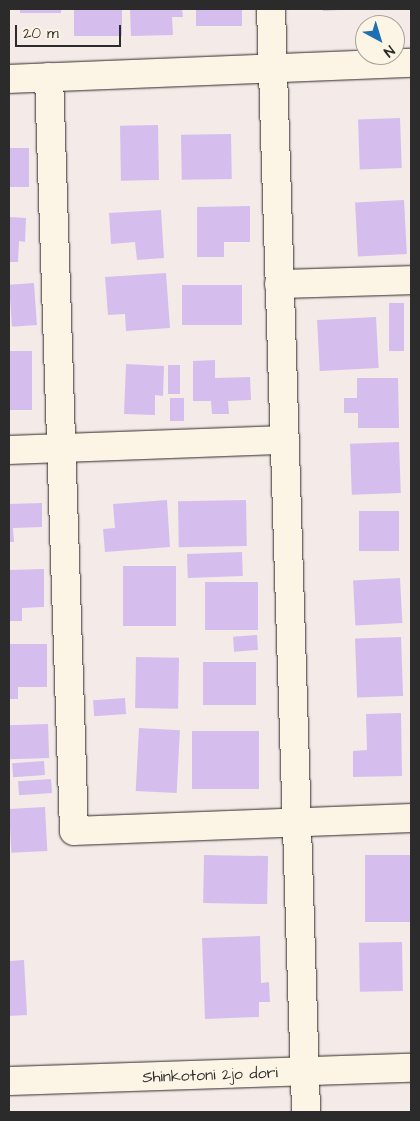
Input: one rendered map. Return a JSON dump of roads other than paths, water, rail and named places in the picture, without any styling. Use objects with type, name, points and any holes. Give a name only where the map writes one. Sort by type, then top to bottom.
[{"type":"street","points":[[271,9],[306,1112]]},
{"type":"street","points":[[9,78],[411,63]]},
{"type":"street","points":[[49,77],[63,448],[74,831],[411,818]]},
{"type":"street","points":[[279,284],[411,280]]},
{"type":"street","points":[[9,450],[285,440]]},
{"type":"street","name":"Shinkotoni 2jo dori","points":[[9,1081],[411,1068]]}]
